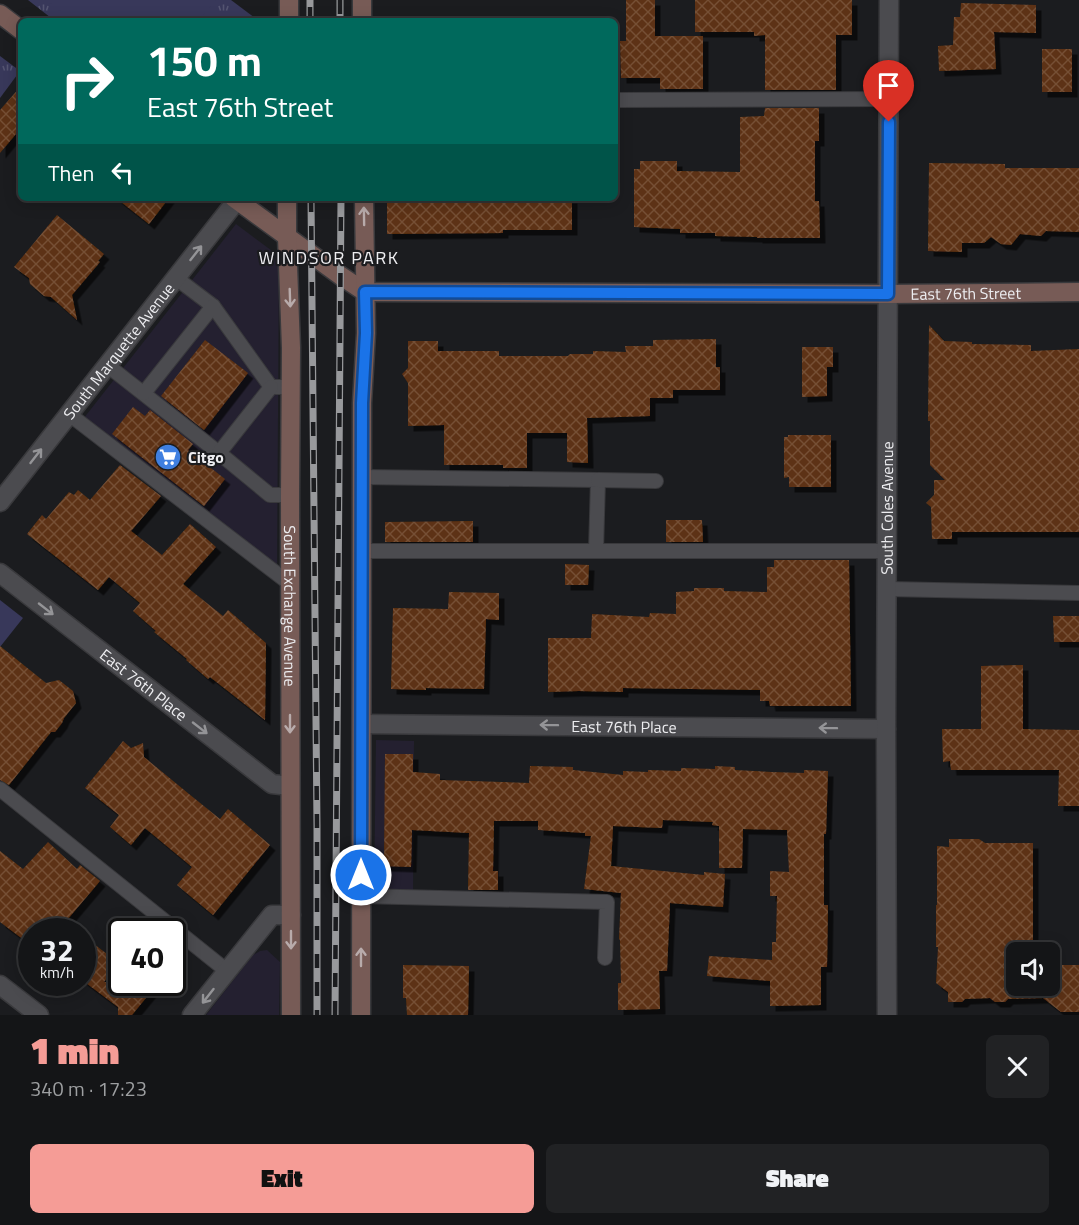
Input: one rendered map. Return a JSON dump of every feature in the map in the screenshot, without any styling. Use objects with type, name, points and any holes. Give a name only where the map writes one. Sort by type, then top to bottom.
[{"type":"street","points":[[289,0],[289,18]]},
{"type":"street","points":[[362,0],[362,18]]},
{"type":"street","name":"South Coles Avenue","points":[[887,1015],[889,0]]},
{"type":"street","points":[[0,14],[18,28]]},
{"type":"street","name":"South Marquette Avenue","points":[[0,502],[234,201]]},
{"type":"street","points":[[239,201],[365,292]]},
{"type":"street","name":"South Exchange Avenue","points":[[288,201],[291,348],[291,1015]]},
{"type":"street","points":[[361,1015],[362,403],[366,333],[364,201]]},
{"type":"street","name":"East 76th Street","points":[[365,292],[888,294],[1079,292]]},
{"type":"street","name":"East 76th Place","points":[[0,573],[272,784],[290,786]]},
{"type":"street","name":"East 76th Place","points":[[362,724],[886,729]]},
{"type":"street","points":[[192,1015],[272,915],[291,915]]},
{"type":"street","points":[[0,985],[39,1015]]},
{"type":"lane","points":[[618,100],[889,99]]},
{"type":"lane","points":[[176,278],[213,306],[271,387]]},
{"type":"lane","points":[[144,393],[213,306]]},
{"type":"lane","points":[[107,365],[270,495],[290,495]]},
{"type":"lane","points":[[271,387],[290,387]]},
{"type":"lane","points":[[219,453],[271,387]]},
{"type":"lane","points":[[69,414],[290,583]]},
{"type":"lane","points":[[362,477],[656,481]]},
{"type":"lane","points":[[596,551],[598,480]]},
{"type":"lane","points":[[361,550],[887,551]]},
{"type":"lane","points":[[888,589],[1079,593]]},
{"type":"lane","points":[[0,789],[227,971]]},
{"type":"lane","points":[[361,896],[607,902],[605,958]]},
{"type":"shaded area","points":[[236,224],[279,256],[277,574],[80,423]]},
{"type":"shaded area","points":[[376,740],[414,741],[413,897],[374,896]]},
{"type":"shaded area","points":[[267,950],[280,962],[279,1015],[206,1015],[253,955]]},
{"type":"green space","points":[[28,0],[231,0],[255,18],[51,18]]},
{"type":"green space","points":[[46,0],[216,0],[201,18],[69,18]]},
{"type":"green space","points":[[0,56],[18,70],[18,74],[0,98]]},
{"type":"green space","points":[[0,600],[23,618],[0,647]]},
{"type":"building","points":[[626,0],[655,0],[655,36],[703,36],[703,89],[660,89],[660,78],[621,78],[620,41],[626,41]]},
{"type":"building","points":[[695,0],[852,0],[852,35],[836,35],[836,90],[765,90],[765,35],[754,36],[754,32],[695,32]]},
{"type":"building","points":[[961,3],[1036,5],[1036,33],[994,32],[996,69],[939,71],[938,46],[953,45],[954,17],[960,17]]},
{"type":"building","points":[[1042,49],[1072,49],[1072,92],[1042,92]]},
{"type":"building","points":[[18,89],[18,132],[0,153],[0,110]]},
{"type":"building","points":[[765,108],[819,108],[819,141],[815,141],[815,201],[819,201],[820,238],[715,236],[715,233],[680,233],[680,229],[634,227],[634,169],[640,169],[640,161],[677,161],[677,171],[740,172],[740,117],[764,116]]},
{"type":"building","points":[[929,163],[1005,164],[1005,168],[1079,168],[1079,232],[1046,231],[1041,236],[1020,234],[1011,245],[1001,244],[991,237],[984,243],[962,243],[962,252],[928,251]]},
{"type":"building","points":[[120,201],[167,201],[149,224]]},
{"type":"building","points":[[387,201],[572,201],[572,230],[387,234]]},
{"type":"building","points":[[57,215],[104,254],[72,295],[77,320],[51,297],[44,296],[30,284],[29,278],[14,267]]},
{"type":"building","points":[[929,325],[944,341],[1031,345],[1031,351],[1079,349],[1079,532],[952,532],[952,539],[932,539],[931,507],[926,503],[934,495],[934,480],[945,480],[930,465]]},
{"type":"building","points":[[716,339],[716,367],[720,367],[720,390],[673,390],[673,398],[650,398],[650,416],[587,418],[588,463],[567,462],[567,433],[527,433],[527,468],[503,468],[503,465],[444,465],[444,425],[408,426],[408,383],[402,374],[408,368],[408,341],[438,341],[438,351],[499,351],[499,356],[568,356],[570,354],[593,354],[593,351],[626,352],[625,346],[653,346],[653,340]]},
{"type":"building","name":"Citgo","points":[[205,340],[248,373],[204,430],[161,396]]},
{"type":"building","points":[[802,347],[833,347],[833,367],[827,367],[827,396],[802,397]]},
{"type":"building","name":"Citgo","points":[[133,407],[145,416],[150,410],[193,444],[188,450],[225,479],[204,506],[112,434]]},
{"type":"building","points":[[788,435],[831,435],[831,487],[789,487],[789,477],[784,478],[784,437]]},
{"type":"building","points":[[120,465],[161,496],[131,531],[162,555],[190,524],[216,547],[183,584],[223,616],[228,610],[266,643],[265,720],[210,677],[208,679],[154,632],[156,631],[133,611],[140,603],[109,577],[98,590],[27,534],[42,515],[46,519],[69,492],[74,495],[78,490],[90,500]]},
{"type":"building","points":[[666,520],[702,520],[703,542],[666,542]]},
{"type":"building","points":[[473,521],[473,542],[385,542],[385,522]]},
{"type":"building","points":[[774,560],[849,560],[851,706],[770,706],[769,701],[760,701],[760,690],[623,688],[623,692],[548,692],[548,638],[591,638],[592,614],[649,617],[650,613],[676,614],[676,592],[694,591],[694,588],[767,592],[767,567],[774,567]]},
{"type":"building","points":[[565,564],[589,565],[588,585],[565,585]]},
{"type":"building","points":[[449,592],[499,593],[499,620],[486,619],[484,689],[391,689],[393,608],[448,609]]},
{"type":"building","points":[[1053,616],[1079,616],[1079,642],[1054,642]]},
{"type":"building","points":[[0,646],[46,683],[59,680],[73,691],[76,703],[55,732],[51,732],[9,785],[0,780]]},
{"type":"building","points":[[1023,665],[1023,729],[1079,730],[1079,806],[1058,806],[1059,770],[951,770],[950,761],[943,762],[942,729],[981,729],[981,666]]},
{"type":"building","points":[[123,741],[131,748],[143,743],[144,757],[220,819],[228,809],[270,845],[213,915],[177,885],[192,867],[145,828],[131,845],[110,827],[119,815],[85,788]]},
{"type":"building","points":[[385,754],[413,754],[413,772],[440,774],[440,780],[529,783],[530,766],[573,767],[573,770],[623,775],[623,771],[681,771],[681,768],[715,769],[715,766],[735,767],[735,770],[771,772],[828,771],[826,834],[824,834],[824,905],[828,905],[827,967],[821,967],[821,1005],[770,1006],[770,981],[707,976],[709,956],[772,960],[772,942],[776,942],[777,896],[770,896],[770,871],[789,872],[787,830],[743,829],[742,868],[719,868],[719,826],[712,825],[713,822],[663,820],[662,828],[613,826],[611,866],[704,875],[704,872],[725,874],[723,907],[670,903],[667,971],[659,971],[660,1009],[618,1010],[618,983],[621,983],[619,939],[621,893],[584,889],[591,836],[585,836],[585,833],[538,830],[538,821],[494,821],[493,871],[498,871],[498,890],[468,890],[469,833],[412,830],[411,867],[384,866]]},
{"type":"building","points":[[949,839],[979,839],[985,843],[1033,843],[1033,942],[1006,942],[1006,996],[1060,996],[1060,965],[1079,965],[1079,1012],[1061,1012],[1043,998],[1008,999],[1005,1002],[995,1002],[990,998],[948,1002],[948,992],[936,983],[938,947],[936,947],[936,905],[937,846],[949,847]]},
{"type":"building","points":[[48,842],[77,869],[80,865],[100,881],[69,918],[18,918],[18,936],[0,922],[0,851],[23,869]]},
{"type":"building","points":[[96,946],[108,955],[108,977],[104,982],[108,982],[108,996],[148,996],[132,1015],[118,1015],[118,1007],[96,990]]},
{"type":"building","points":[[403,965],[469,966],[468,1015],[407,1015],[406,998],[403,998]]},
{"type":"railway","points":[[310,0],[310,18]]},
{"type":"railway","points":[[340,0],[340,18]]},
{"type":"railway","points":[[311,201],[317,1015]]},
{"type":"railway","points":[[335,1015],[341,201]]},
{"type":"place","name":"Citgo","points":[[168,457]]},
{"type":"district","name":"WINDSOR PARK","points":[[329,258]]},
{"type":"route","points":[[361,875],[362,403],[366,333],[365,292],[888,294],[889,122]]}]
